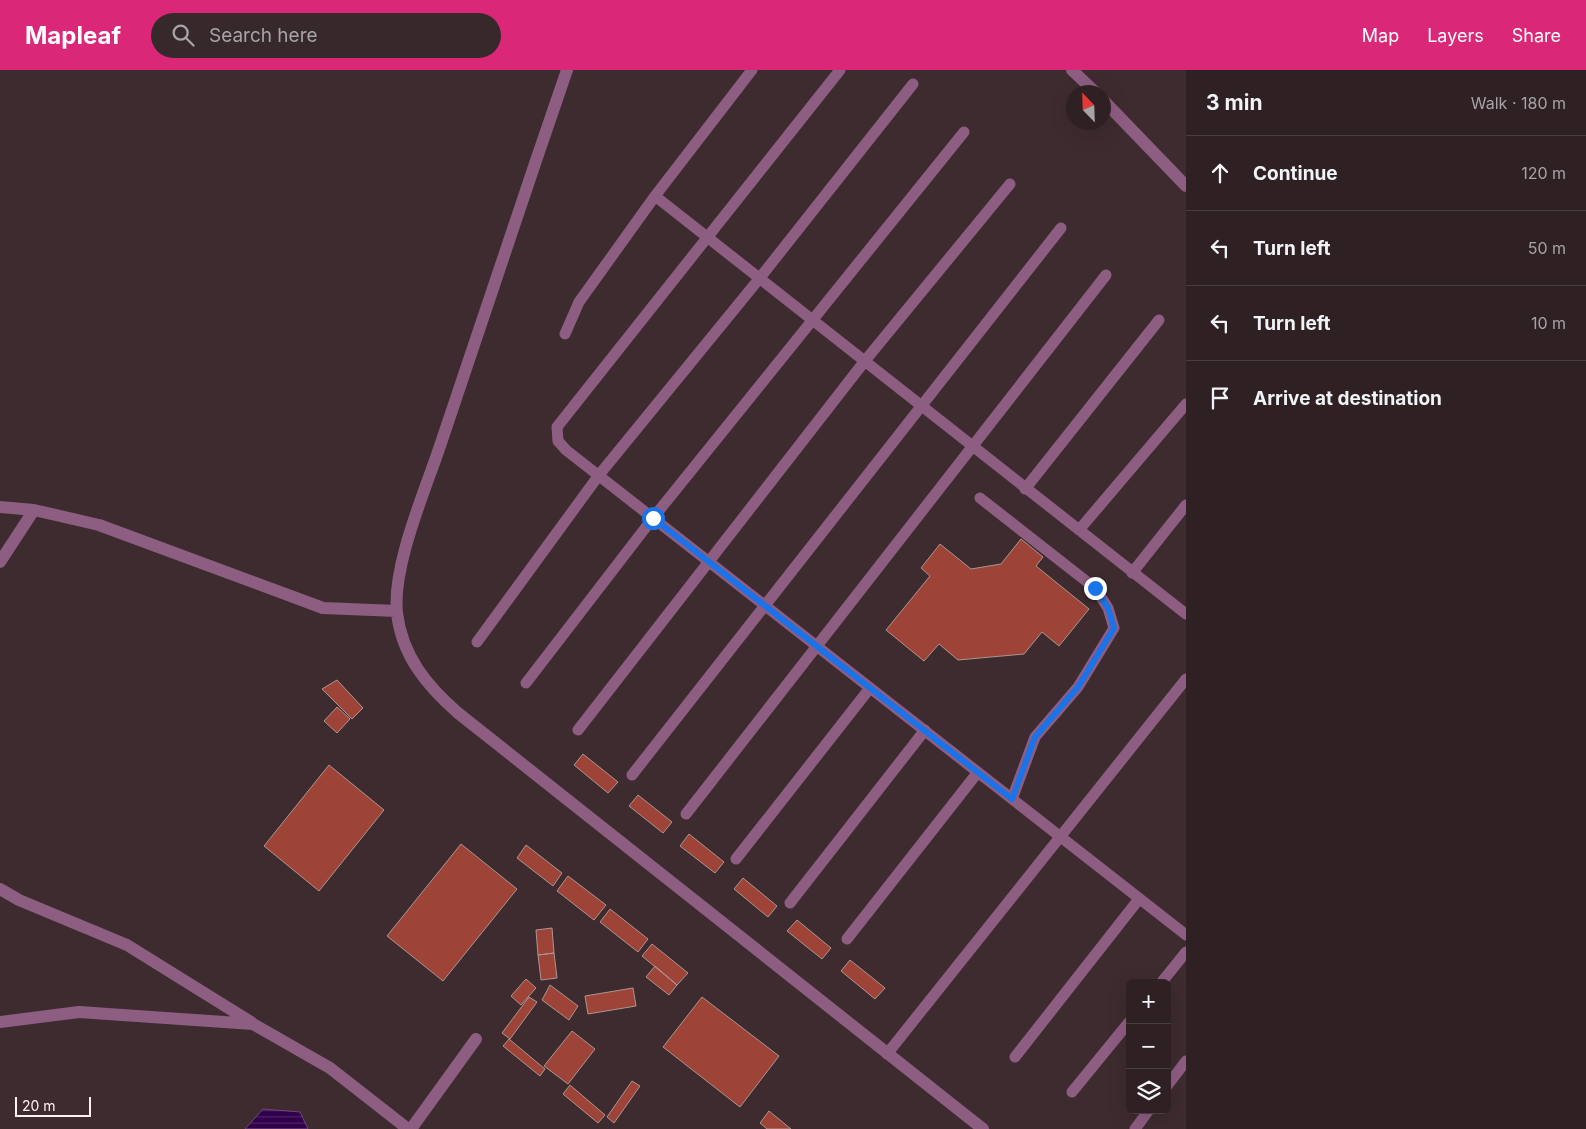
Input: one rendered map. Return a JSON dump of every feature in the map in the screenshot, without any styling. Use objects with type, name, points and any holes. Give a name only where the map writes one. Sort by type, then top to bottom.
[{"type":"street","points":[[567,70],[497,273],[410,538],[399,580],[397,611],[403,643],[419,672],[442,699],[983,1129]]},
{"type":"street","points":[[1072,70],[1088,85]]},
{"type":"street","points":[[1111,108],[1186,186]]},
{"type":"street","points":[[0,507],[34,510],[99,525],[323,608],[397,611]]},
{"type":"street","points":[[0,562],[34,510]]},
{"type":"street","points":[[0,888],[19,900],[127,945],[253,1024],[330,1068],[410,1129],[476,1039]]},
{"type":"street","points":[[0,1022],[79,1012],[253,1024]]},
{"type":"lane","points":[[565,334],[579,302],[655,196],[752,70]]},
{"type":"lane","points":[[840,70],[558,427],[558,441],[566,450],[1186,935]]},
{"type":"lane","points":[[477,642],[599,475],[758,279],[912,84]]},
{"type":"lane","points":[[526,684],[653,518],[964,132]]},
{"type":"lane","points":[[578,730],[864,362],[1010,184]]},
{"type":"lane","points":[[655,196],[707,239],[1186,614]]},
{"type":"lane","points":[[632,775],[1061,228]]},
{"type":"lane","points":[[686,814],[1106,275]]},
{"type":"lane","points":[[1025,489],[1159,320]]},
{"type":"lane","points":[[1078,530],[1186,404]]},
{"type":"lane","points":[[980,498],[1095,588],[1108,608],[1114,628],[1078,687],[1035,737],[1012,799]]},
{"type":"lane","points":[[1132,572],[1186,505]]},
{"type":"lane","points":[[887,1054],[1186,679]]},
{"type":"lane","points":[[736,860],[870,688]]},
{"type":"lane","points":[[790,903],[925,730]]},
{"type":"lane","points":[[847,939],[978,772]]},
{"type":"lane","points":[[1015,1057],[1139,899]]},
{"type":"lane","points":[[1164,979],[1186,952]]},
{"type":"lane","points":[[1072,1092],[1128,1024]]},
{"type":"lane","points":[[1171,1081],[1186,1061]]},
{"type":"lane","points":[[1135,1129],[1146,1114]]},
{"type":"shaded area","points":[[263,1109],[300,1112],[308,1129],[245,1129]]},
{"type":"building","points":[[1021,539],[1043,557],[1036,566],[1089,609],[1059,646],[1042,632],[1024,654],[958,660],[939,644],[924,661],[886,630],[930,576],[921,568],[940,544],[971,569],[1001,564]]},
{"type":"building","points":[[337,680],[363,708],[352,719],[322,689]]},
{"type":"building","points":[[337,707],[350,719],[337,733],[324,721]]},
{"type":"building","points":[[583,754],[618,782],[608,793],[574,765]]},
{"type":"building","points":[[329,765],[384,810],[319,891],[264,846]]},
{"type":"building","points":[[638,795],[672,822],[663,833],[629,806]]},
{"type":"building","points":[[689,834],[724,862],[715,873],[680,846]]},
{"type":"building","points":[[461,844],[517,889],[443,981],[387,936]]},
{"type":"building","points":[[526,845],[562,873],[553,886],[517,858]]},
{"type":"building","points":[[568,876],[606,905],[594,920],[557,891]]},
{"type":"building","points":[[743,878],[777,906],[768,917],[734,889]]},
{"type":"building","points":[[610,909],[648,939],[638,952],[600,922]]},
{"type":"building","points":[[797,920],[831,948],[822,959],[787,931]]},
{"type":"building","points":[[552,928],[554,953],[538,955],[536,930]]},
{"type":"building","points":[[652,944],[688,973],[677,985],[642,956]]},
{"type":"building","points":[[554,953],[557,978],[541,980],[538,955]]},
{"type":"building","points":[[850,960],[885,988],[875,999],[841,971]]},
{"type":"building","points":[[655,966],[677,985],[669,995],[646,977]]},
{"type":"building","points":[[526,979],[536,988],[521,1005],[511,996]]},
{"type":"building","points":[[550,985],[578,1006],[569,1020],[542,1000]]},
{"type":"building","points":[[633,988],[636,1006],[588,1014],[585,996]]},
{"type":"building","points":[[529,997],[537,1002],[510,1039],[502,1033]]},
{"type":"building","points":[[702,997],[779,1056],[740,1107],[663,1047]]},
{"type":"building","points":[[572,1031],[595,1049],[568,1084],[544,1066]]},
{"type":"building","points":[[509,1039],[545,1069],[540,1076],[503,1046]]},
{"type":"building","points":[[632,1081],[640,1086],[614,1123],[607,1117]]},
{"type":"building","points":[[570,1085],[605,1115],[598,1123],[563,1094]]},
{"type":"building","points":[[769,1111],[791,1129],[767,1129],[760,1123]]},
{"type":"route","points":[[653,518],[1012,799],[1035,737],[1078,687],[1114,628],[1108,608],[1095,588]]}]
